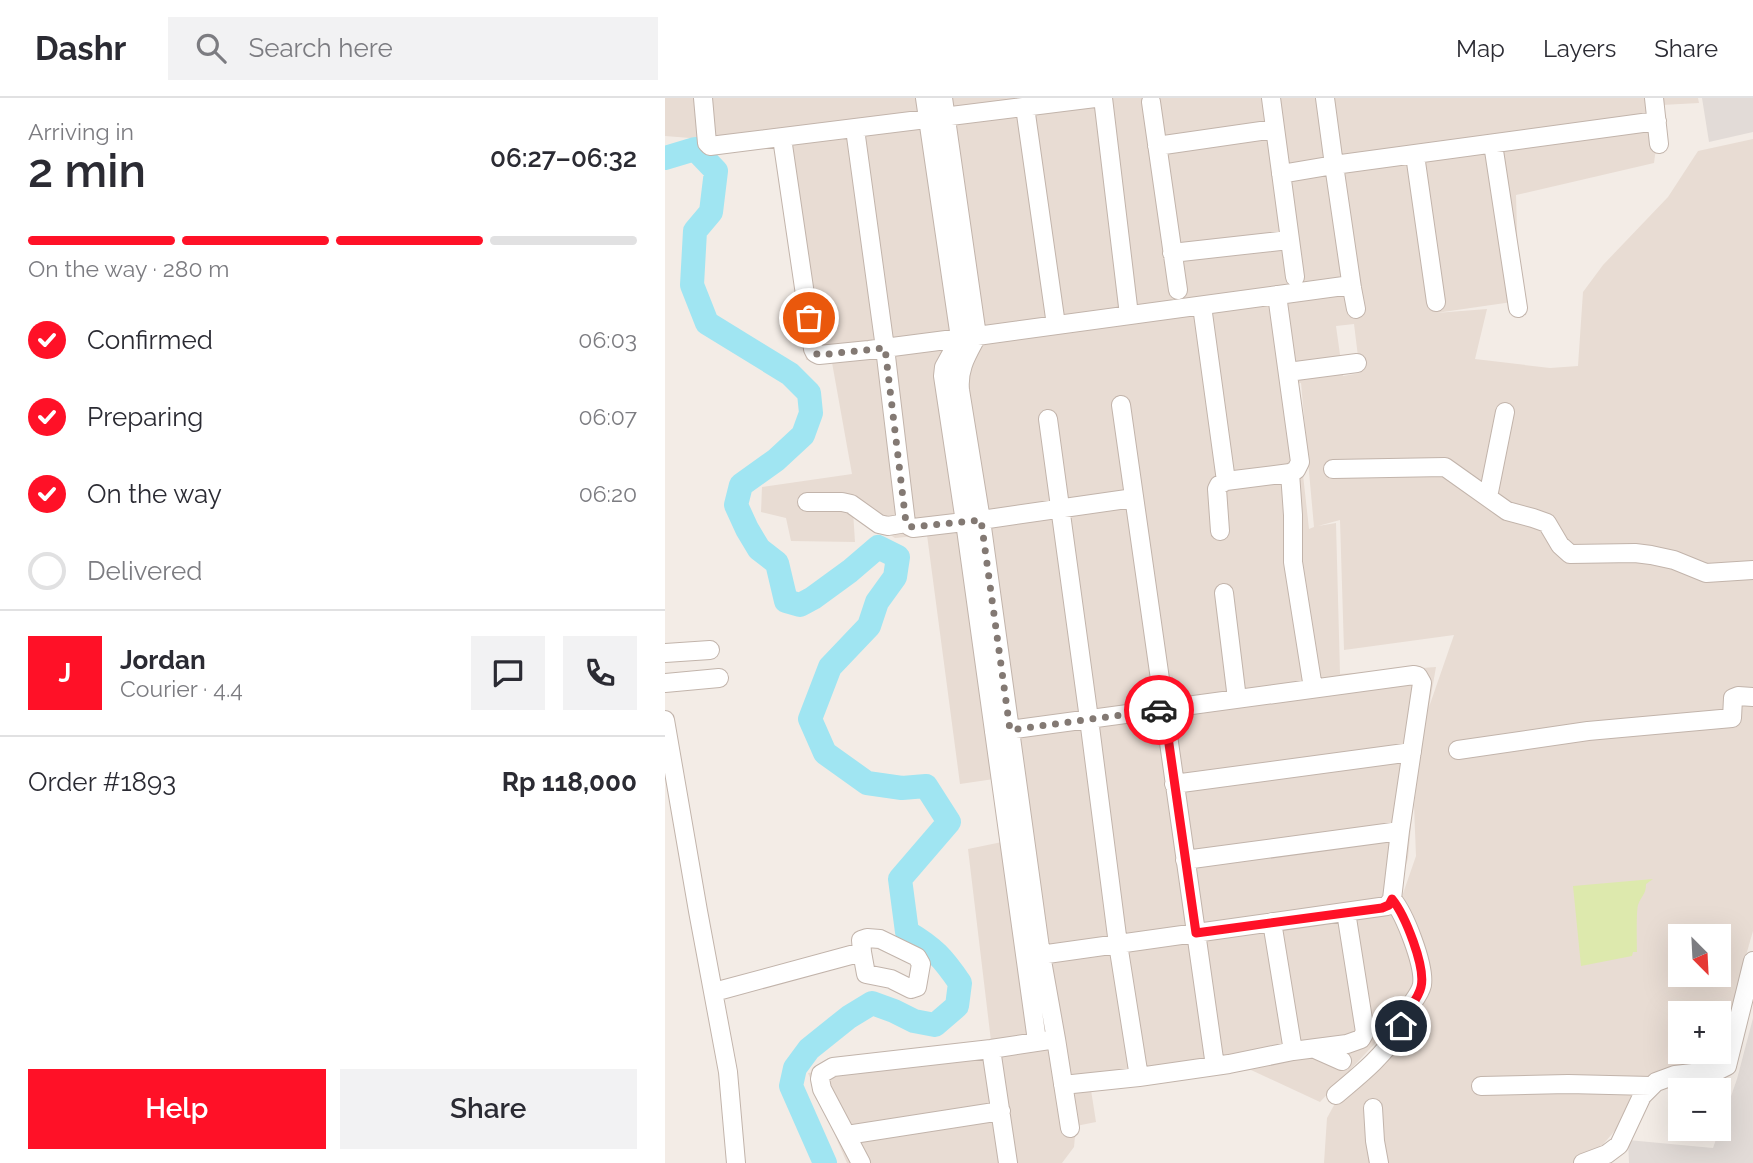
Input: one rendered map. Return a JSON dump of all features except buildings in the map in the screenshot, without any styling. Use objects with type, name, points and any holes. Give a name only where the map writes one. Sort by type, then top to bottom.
[{"type":"street","points":[[703,98],[708,145],[1095,98]]},
{"type":"street","points":[[925,98],[937,118],[969,337],[959,377],[973,521],[1002,731],[1047,1040],[1063,1085],[1070,1129]]},
{"type":"street","points":[[937,118],[943,98]]},
{"type":"street","points":[[1103,98],[1129,315]]},
{"type":"street","points":[[1271,98],[1295,277]]},
{"type":"street","points":[[1325,98],[1356,309]]},
{"type":"street","points":[[1654,98],[1659,145]]},
{"type":"street","points":[[1151,102],[1178,290]]},
{"type":"street","points":[[1025,107],[1056,325]]},
{"type":"street","points":[[1280,174],[1657,121]]},
{"type":"street","points":[[855,129],[906,523]]},
{"type":"street","points":[[1157,146],[1275,129]]},
{"type":"street","points":[[782,138],[813,344],[815,353],[823,356],[1351,285]]},
{"type":"street","points":[[1493,144],[1518,308]]},
{"type":"street","points":[[1415,155],[1436,302]]},
{"type":"street","points":[[1172,253],[1289,240]]},
{"type":"street","points":[[1220,531],[1219,485],[1226,481],[1290,473],[1298,468],[1300,459],[1277,295]]},
{"type":"street","points":[[1202,306],[1226,481]]},
{"type":"street","points":[[1288,372],[1357,363]]},
{"type":"street","points":[[1121,405],[1215,1066]]},
{"type":"street","points":[[1487,497],[1505,412]]},
{"type":"street","points":[[1048,419],[1118,944],[1139,1077]]},
{"type":"street","points":[[1333,469],[1445,467],[1507,511],[1547,523],[1560,545],[1570,554],[1651,555],[1674,560],[1706,573],[1753,570]]},
{"type":"street","points":[[1290,473],[1293,562],[1313,688]]},
{"type":"street","points":[[807,502],[851,504],[879,524],[888,526],[906,523],[913,527],[1134,498]]},
{"type":"street","points":[[1224,593],[1237,699]]},
{"type":"street","points":[[665,653],[710,650]]},
{"type":"street","points":[[1002,731],[1414,675],[1419,676],[1422,683],[1392,899],[1387,906],[1034,956]]},
{"type":"street","points":[[665,682],[719,678]]},
{"type":"street","points":[[1458,750],[1588,731],[1731,719],[1733,698],[1753,696]]},
{"type":"street","points":[[665,720],[728,1072],[736,1163]]},
{"type":"street","points":[[1174,784],[1412,752]]},
{"type":"street","points":[[1185,860],[1400,831]]},
{"type":"street","points":[[1336,1095],[1390,1043],[1422,986],[1421,968],[1411,938],[1403,915],[1392,899]]},
{"type":"street","points":[[1063,1085],[1215,1066],[1355,1042],[1364,1037],[1346,912]]},
{"type":"street","points":[[1272,922],[1293,1051]]},
{"type":"street","points":[[714,992],[862,952]]},
{"type":"street","points":[[1583,1163],[1607,1154],[1619,1145],[1635,1108],[1650,1086],[1669,1076],[1712,1072],[1727,1066],[1753,961]]},
{"type":"street","points":[[861,1163],[822,1089],[821,1074],[827,1070],[1047,1040]]},
{"type":"street","points":[[991,1049],[1008,1163]]},
{"type":"street","points":[[1315,1049],[1342,1062]]},
{"type":"street","points":[[1481,1086],[1650,1086]]},
{"type":"street","points":[[1373,1108],[1379,1163]]},
{"type":"street","points":[[847,1135],[1001,1111]]},
{"type":"shaded area","points":[[665,98],[1698,98],[1699,103],[1662,105],[1654,163],[1516,195],[1519,301],[1436,313],[1487,309],[1475,359],[1550,368],[1578,366],[1583,292],[1603,265],[1668,197],[1698,151],[1753,139],[1753,931],[1731,1018],[1731,1001],[1668,1001],[1668,1064],[1694,1064],[1668,1068],[1637,1085],[1625,1119],[1599,1149],[1574,1163],[1324,1163],[1327,1118],[1350,1076],[1411,1011],[1423,979],[1398,908],[1416,856],[1414,806],[1421,744],[1408,858],[1393,911],[1416,979],[1397,1020],[1320,1102],[1251,1070],[1091,1090],[1096,1122],[1076,1126],[1074,1147],[1062,1163],[847,1163],[808,1073],[991,1041],[968,849],[1002,842],[994,779],[960,784],[927,535],[895,538],[853,511],[855,542],[791,541],[786,518],[761,512],[762,487],[852,474],[831,357],[806,360],[794,225],[774,145],[708,151],[690,138],[665,136]],"holes":[[[1354,324],[1360,373],[1343,376],[1336,326]],[[1301,383],[1314,527],[1309,529],[1293,384]],[[1340,520],[1344,650],[1454,635],[1429,707],[1436,667],[1340,674],[1336,523],[1318,526]]]},
{"type":"shaded area","points":[[1702,98],[1753,98],[1753,132],[1709,142]]},
{"type":"shaded area","points":[[1753,1018],[1753,1163],[1629,1163],[1628,1140],[1713,1148],[1715,1141],[1731,1141],[1731,1096]]},
{"type":"green space","points":[[1653,879],[1646,884],[1638,905],[1637,952],[1633,952],[1632,956],[1581,966],[1573,886]]},
{"type":"waterway","points":[[665,158],[695,149],[716,171],[711,212],[695,231],[692,285],[707,323],[790,374],[809,393],[811,413],[803,435],[776,460],[741,485],[736,505],[759,549],[777,563],[786,601],[800,605],[813,598],[878,547],[898,557],[895,577],[877,602],[869,626],[830,667],[810,719],[825,753],[867,783],[902,788],[926,786],[949,822],[900,879],[907,932],[937,954],[960,983],[957,1006],[935,1025],[914,1021],[872,1003],[849,1017],[809,1049],[795,1068],[791,1086],[825,1163]]},
{"type":"way so far","points":[[809,318],[813,349],[819,355],[885,348],[906,523],[913,527],[981,520],[1010,730],[1159,710]]},
{"type":"route","points":[[1159,710],[1164,709],[1196,933],[1382,908],[1389,905],[1392,899],[1407,925],[1422,976],[1422,986],[1401,1026]]}]
